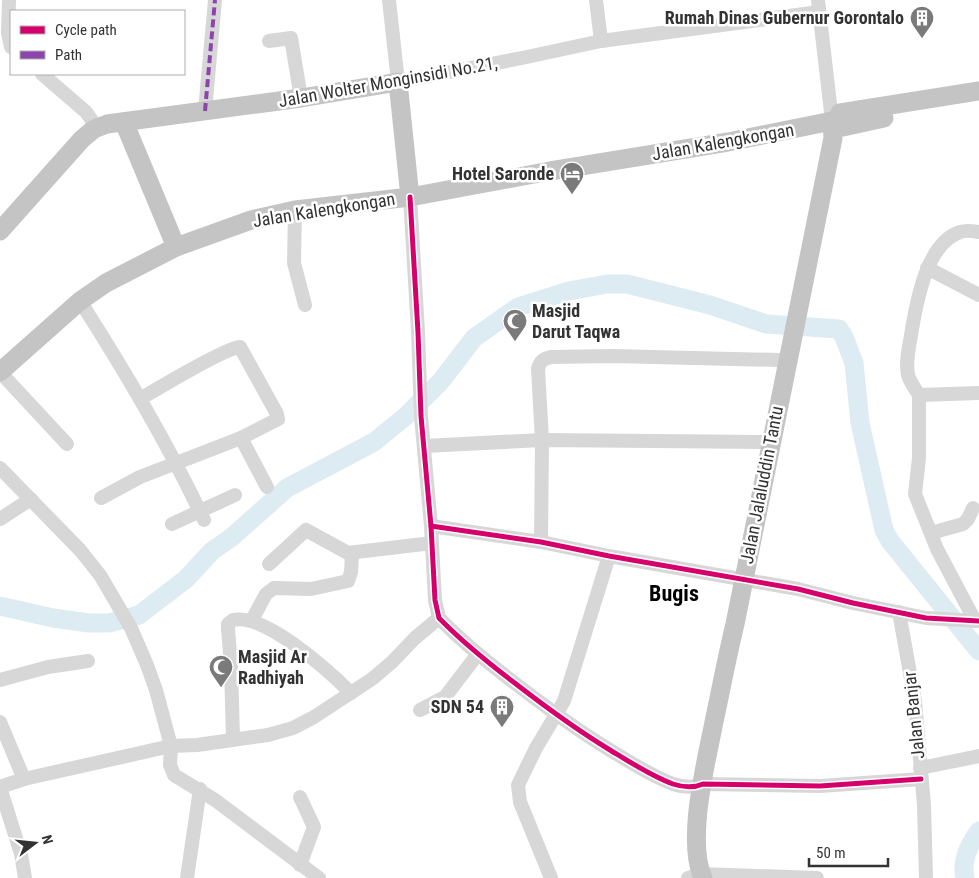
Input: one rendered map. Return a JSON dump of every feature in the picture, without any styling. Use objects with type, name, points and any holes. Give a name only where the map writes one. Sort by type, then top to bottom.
[{"type":"highway","name":"Jalan Wolter Monginsidi No.21,","points":[[0,231],[82,139],[94,129],[107,124],[301,98],[398,82]]},
{"type":"highway","points":[[398,82],[410,197]]},
{"type":"highway","points":[[838,120],[979,91]]},
{"type":"highway","points":[[838,120],[979,102]]},
{"type":"highway","name":"Jalan Kalengkongan","points":[[0,372],[80,300],[106,283],[176,247],[235,225],[295,210],[410,197],[550,171],[728,142],[838,120]]},
{"type":"highway","name":"Jalan Jalaluddin Tantu","points":[[697,877],[696,835],[721,684],[771,442],[784,353],[796,319],[838,120]]},
{"type":"highway","points":[[124,122],[176,247]]},
{"type":"street","points":[[10,0],[8,33],[10,42]]},
{"type":"street","points":[[205,111],[215,0]]},
{"type":"street","points":[[389,0],[398,82]]},
{"type":"street","points":[[596,0],[601,41]]},
{"type":"street","points":[[818,6],[838,120]]},
{"type":"street","name":"Jalan Wolter Monginsidi No.21,","points":[[398,82],[601,41],[818,6]]},
{"type":"street","points":[[269,41],[291,38],[301,98]]},
{"type":"street","points":[[43,75],[86,112],[91,119],[94,129]]},
{"type":"street","points":[[410,197],[421,416],[431,526],[435,600],[439,618],[477,655],[556,716],[652,774],[675,785],[689,787],[703,784],[820,786],[920,774],[979,756]]},
{"type":"street","points":[[295,210],[294,263],[305,305]]},
{"type":"street","points":[[975,621],[937,549],[915,494],[920,458],[919,395],[908,378],[907,357],[916,306],[927,268],[941,245],[953,236],[961,232],[979,232]]},
{"type":"street","points":[[927,268],[979,295]]},
{"type":"street","points":[[80,300],[121,365],[176,464],[202,516]]},
{"type":"street","points":[[101,498],[140,477],[240,438],[275,422],[278,418],[240,347],[217,356],[140,399]]},
{"type":"street","points":[[542,542],[542,440],[538,369],[540,362],[544,358],[551,356],[784,353]]},
{"type":"street","points":[[0,372],[67,444]]},
{"type":"street","points":[[919,395],[979,393]]},
{"type":"street","points":[[240,438],[267,488]]},
{"type":"street","points":[[424,446],[542,440],[771,442]]},
{"type":"street","points":[[0,468],[80,550],[100,575],[130,628],[150,674],[171,746],[170,765],[174,775],[200,790],[314,877]]},
{"type":"street","points":[[172,524],[202,516],[235,495]]},
{"type":"street","points":[[0,520],[31,499]]},
{"type":"street","points":[[931,533],[963,524],[968,519],[973,508]]},
{"type":"street","points":[[431,526],[542,542],[609,556],[798,589],[926,618],[975,621]]},
{"type":"street","points":[[269,564],[306,530],[352,554],[432,543]]},
{"type":"street","points":[[252,620],[266,594],[274,588],[311,589],[348,581],[350,578],[352,554]]},
{"type":"street","points":[[551,878],[520,802],[518,785],[541,740],[556,716],[571,680],[609,556]]},
{"type":"street","name":"Jalan Banjar","points":[[900,612],[912,681],[926,828],[926,878]]},
{"type":"street","points":[[24,878],[21,854],[0,787],[24,779],[171,746],[197,745],[268,735],[293,728],[351,693],[392,662],[415,638],[439,618]]},
{"type":"street","points":[[233,739],[232,672],[228,624],[230,622],[238,619],[252,620],[310,656],[351,693]]},
{"type":"street","points":[[420,710],[445,697],[477,655]]},
{"type":"street","points":[[0,680],[48,667],[88,661]]},
{"type":"street","points":[[1,725],[24,779]]},
{"type":"street","points":[[188,878],[200,790]]},
{"type":"street","points":[[300,797],[314,827],[300,865]]},
{"type":"street","points":[[697,877],[817,878]]},
{"type":"waterway","points":[[0,606],[53,618],[89,623],[109,623],[139,615],[186,579],[212,551],[232,537],[287,488],[374,442],[406,416],[441,381],[474,338],[518,307],[569,291],[607,284],[627,284],[710,305],[766,324],[839,329],[854,363],[860,423],[884,530],[890,541],[979,651]]},
{"type":"waterway","points":[[965,878],[965,859],[979,831]]},
{"type":"marked path","points":[[205,111],[215,0]]},
{"type":"cycle path","points":[[410,197],[421,416],[431,526],[435,600],[439,618],[461,640],[488,662],[562,718],[633,764],[673,784],[688,787],[703,784],[820,786],[921,779]]},
{"type":"cycle path","points":[[431,526],[541,542],[609,556],[798,589],[853,603],[926,618],[979,621]]},
{"type":"place","name":"Rumah Dinas Gubernur Gorontalo","points":[[922,39]]},
{"type":"place","name":"Hotel Saronde","points":[[572,195]]},
{"type":"place","name":"Masjid Darut Taqwa","points":[[515,342]]},
{"type":"place","name":"Masjid Ar Radhiyah","points":[[221,688]]},
{"type":"place","name":"SDN 54","points":[[502,728]]},
{"type":"district","name":"Bugis","points":[[674,593]]}]
